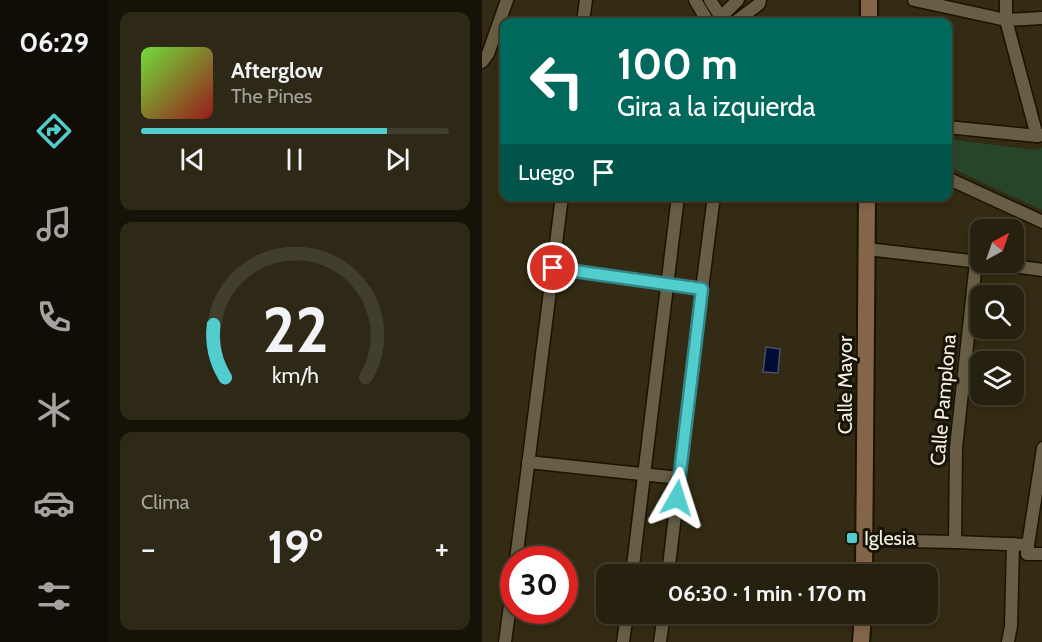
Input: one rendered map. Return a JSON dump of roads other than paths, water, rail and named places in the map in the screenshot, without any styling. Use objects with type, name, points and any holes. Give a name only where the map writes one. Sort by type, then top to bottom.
[{"type":"main road","points":[[869,0],[869,18]]},
{"type":"main road","name":"Calle Mayor","points":[[864,564],[867,201]]},
{"type":"main road","points":[[862,642],[863,624]]},
{"type":"street","points":[[501,18],[507,0]]},
{"type":"street","points":[[584,18],[586,0]]},
{"type":"street","points":[[724,18],[737,0]]},
{"type":"street","points":[[741,18],[759,4],[760,0]]},
{"type":"street","points":[[914,0],[1006,20],[1043,18]]},
{"type":"street","points":[[952,127],[1040,136],[1006,20],[1006,0]]},
{"type":"street","points":[[702,3],[720,18]]},
{"type":"street","points":[[700,18],[702,3]]},
{"type":"street","points":[[702,3],[707,18]]},
{"type":"street","points":[[482,62],[488,54],[500,20]]},
{"type":"street","points":[[952,180],[1043,222]]},
{"type":"street","points":[[518,546],[561,201]]},
{"type":"street","points":[[633,564],[677,201]]},
{"type":"street","points":[[669,564],[713,201]]},
{"type":"street","points":[[867,249],[970,261]]},
{"type":"street","points":[[553,268],[702,289]]},
{"type":"street","points":[[1024,268],[1043,270]]},
{"type":"street","name":"Calle Pamplona","points":[[955,542],[956,448],[978,273]]},
{"type":"street","points":[[1043,448],[1027,554],[1043,554]]},
{"type":"street","points":[[528,462],[679,478]]},
{"type":"street","points":[[865,540],[1028,545]]},
{"type":"street","points":[[1008,642],[1011,626],[1013,544]]},
{"type":"street","points":[[505,642],[507,624]]},
{"type":"street","points":[[623,642],[626,624]]},
{"type":"street","points":[[660,642],[663,624]]},
{"type":"water","points":[[766,347],[780,349],[778,373],[763,372]]},
{"type":"place","name":"Iglesia","points":[[852,538]]}]
